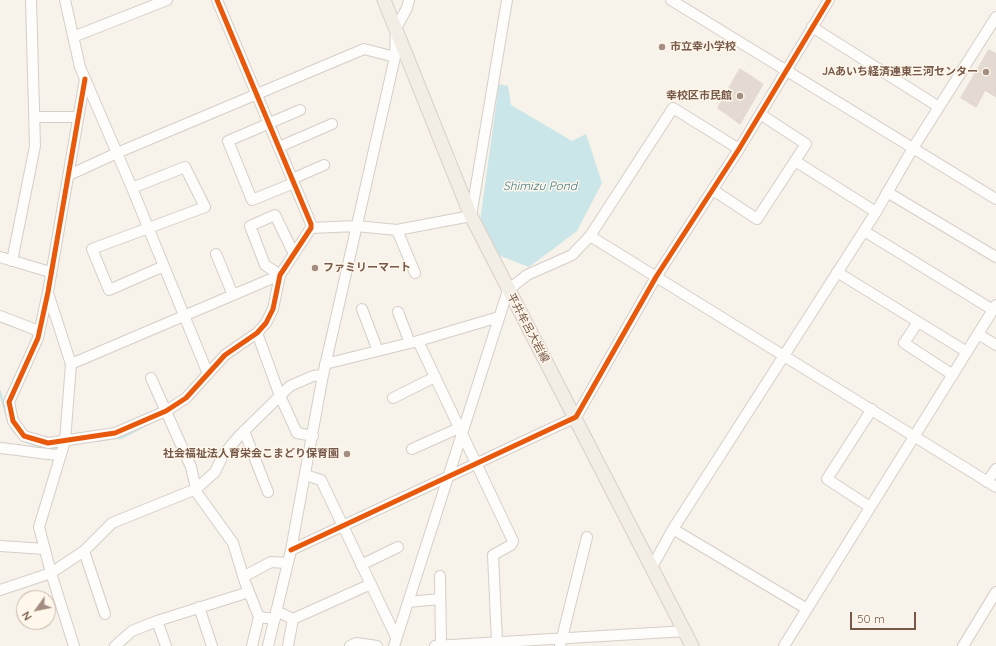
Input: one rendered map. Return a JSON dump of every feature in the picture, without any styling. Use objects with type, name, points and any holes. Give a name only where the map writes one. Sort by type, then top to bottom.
[{"type":"main road","name":"平井牟呂大岩線","points":[[384,0],[471,216],[686,631],[692,646]]},
{"type":"street","points":[[12,261],[35,146],[31,0]]},
{"type":"street","points":[[65,0],[80,68],[132,188],[208,374]]},
{"type":"street","points":[[73,37],[167,0]]},
{"type":"street","points":[[0,448],[22,450],[38,454],[115,433],[166,411],[186,398],[225,355],[257,333],[266,323],[273,309],[280,275],[311,228],[311,224],[217,0]]},
{"type":"street","points":[[268,646],[291,550],[313,436],[322,376],[395,56],[396,28],[407,8],[409,0]]},
{"type":"street","points":[[311,228],[356,226],[396,230],[471,216],[507,0]]},
{"type":"street","points":[[670,0],[996,199]]},
{"type":"street","points":[[291,550],[344,527],[576,417],[656,277],[739,149],[829,0]]},
{"type":"street","points":[[652,567],[673,528],[864,231],[939,107],[996,17]]},
{"type":"street","points":[[812,27],[939,107]]},
{"type":"street","points":[[69,176],[117,153],[257,96],[364,49],[395,56]]},
{"type":"street","points":[[63,447],[24,436],[13,421],[10,409],[10,396],[32,354],[39,331],[48,292],[50,272],[69,176],[85,79]]},
{"type":"street","points":[[395,642],[447,478],[460,430],[508,290],[527,275],[572,255],[590,236],[673,108],[739,149]]},
{"type":"street","points":[[300,110],[228,141],[252,200],[324,165]]},
{"type":"street","points":[[713,190],[757,219],[806,144],[760,114]]},
{"type":"street","points":[[34,117],[78,117]]},
{"type":"street","points":[[279,147],[332,124]]},
{"type":"street","points":[[795,161],[876,212]]},
{"type":"street","points":[[132,188],[185,167],[205,207],[148,229],[128,234],[92,249],[109,290],[164,266]]},
{"type":"street","points":[[887,192],[996,257]]},
{"type":"street","points":[[280,275],[265,265],[250,226],[275,215],[294,254]]},
{"type":"street","points":[[396,230],[416,273]]},
{"type":"street","points":[[784,646],[994,307],[864,231]]},
{"type":"street","points":[[590,236],[992,484],[996,469]]},
{"type":"street","points":[[216,254],[233,295]]},
{"type":"street","points":[[0,258],[50,272]]},
{"type":"street","points":[[838,272],[967,352]]},
{"type":"street","points":[[71,364],[280,275]]},
{"type":"street","points":[[48,292],[71,364],[63,447],[39,527],[51,573],[74,646]]},
{"type":"street","points":[[362,309],[378,351]]},
{"type":"street","points":[[398,312],[435,377],[513,541],[511,545],[493,555],[497,642]]},
{"type":"street","points":[[0,316],[39,331]]},
{"type":"street","points":[[325,364],[414,342],[499,317]]},
{"type":"street","points":[[918,322],[904,343],[952,375]]},
{"type":"street","points":[[257,333],[280,396],[297,433],[313,436]]},
{"type":"street","points":[[978,334],[996,345]]},
{"type":"street","points":[[0,590],[51,573],[84,551],[112,523],[196,489],[215,472],[223,455],[244,431],[290,386],[313,376],[322,376]]},
{"type":"street","points":[[393,398],[435,377]]},
{"type":"street","points":[[151,378],[191,467],[196,489],[205,505],[232,543],[243,577],[259,617],[252,646]]},
{"type":"street","points":[[870,508],[827,479],[872,409]]},
{"type":"street","points":[[412,449],[460,430]]},
{"type":"street","points":[[244,431],[268,492]]},
{"type":"street","points":[[305,475],[321,480],[371,584],[395,642]]},
{"type":"street","points":[[673,528],[807,609]]},
{"type":"street","points":[[561,642],[587,537]]},
{"type":"street","points":[[0,546],[45,549]]},
{"type":"street","points":[[361,565],[398,547]]},
{"type":"street","points":[[84,551],[105,614]]},
{"type":"street","points":[[243,577],[272,562],[287,563]]},
{"type":"street","points":[[440,576],[441,646]]},
{"type":"street","points":[[259,617],[276,615],[293,619],[371,584]]},
{"type":"street","points":[[115,646],[132,631],[199,607],[249,592]]},
{"type":"street","points":[[963,646],[996,592]]},
{"type":"street","points":[[408,602],[440,599]]},
{"type":"street","points":[[199,607],[212,646]]},
{"type":"street","points":[[288,646],[293,619]]},
{"type":"street","points":[[157,621],[166,646]]},
{"type":"street","points":[[435,646],[497,642],[561,642],[686,631]]},
{"type":"street","points":[[350,646],[356,643],[376,646]]},
{"type":"water","name":"Shimizu Pond","points":[[499,84],[508,86],[511,105],[572,141],[586,134],[602,183],[577,231],[529,267],[498,255],[480,221]]},
{"type":"building","name":"JAあいち経済連東三河センター","points":[[989,50],[996,54],[996,97],[985,90],[976,107],[961,98]]},
{"type":"building","name":"幸校区市民館","points":[[740,69],[763,84],[740,124],[718,108]]},
{"type":"waterway","points":[[0,392],[8,420]]},
{"type":"waterway","points":[[112,438],[121,438],[148,424]]},
{"type":"waterway","points":[[11,427],[24,441],[42,446]]},
{"type":"waterway","points":[[95,441],[108,439]]},
{"type":"cycle path","points":[[85,79],[48,292],[38,338],[9,402],[13,421],[24,436],[48,443],[115,433],[166,411],[186,398],[225,355],[257,333],[266,323],[273,309],[280,275],[311,228],[311,224],[217,0]]},
{"type":"cycle path","points":[[291,550],[576,417],[656,277],[739,149],[829,0]]},
{"type":"place","name":"市立幸小学校","points":[[662,47]]},
{"type":"place","name":"JAあいち経済連東三河センター","points":[[986,72]]},
{"type":"place","name":"幸校区市民館","points":[[740,96]]},
{"type":"place","name":"ファミリーマート","points":[[315,268]]},
{"type":"place","name":"社会福祉法人育栄会こまどり保育園","points":[[347,454]]}]
